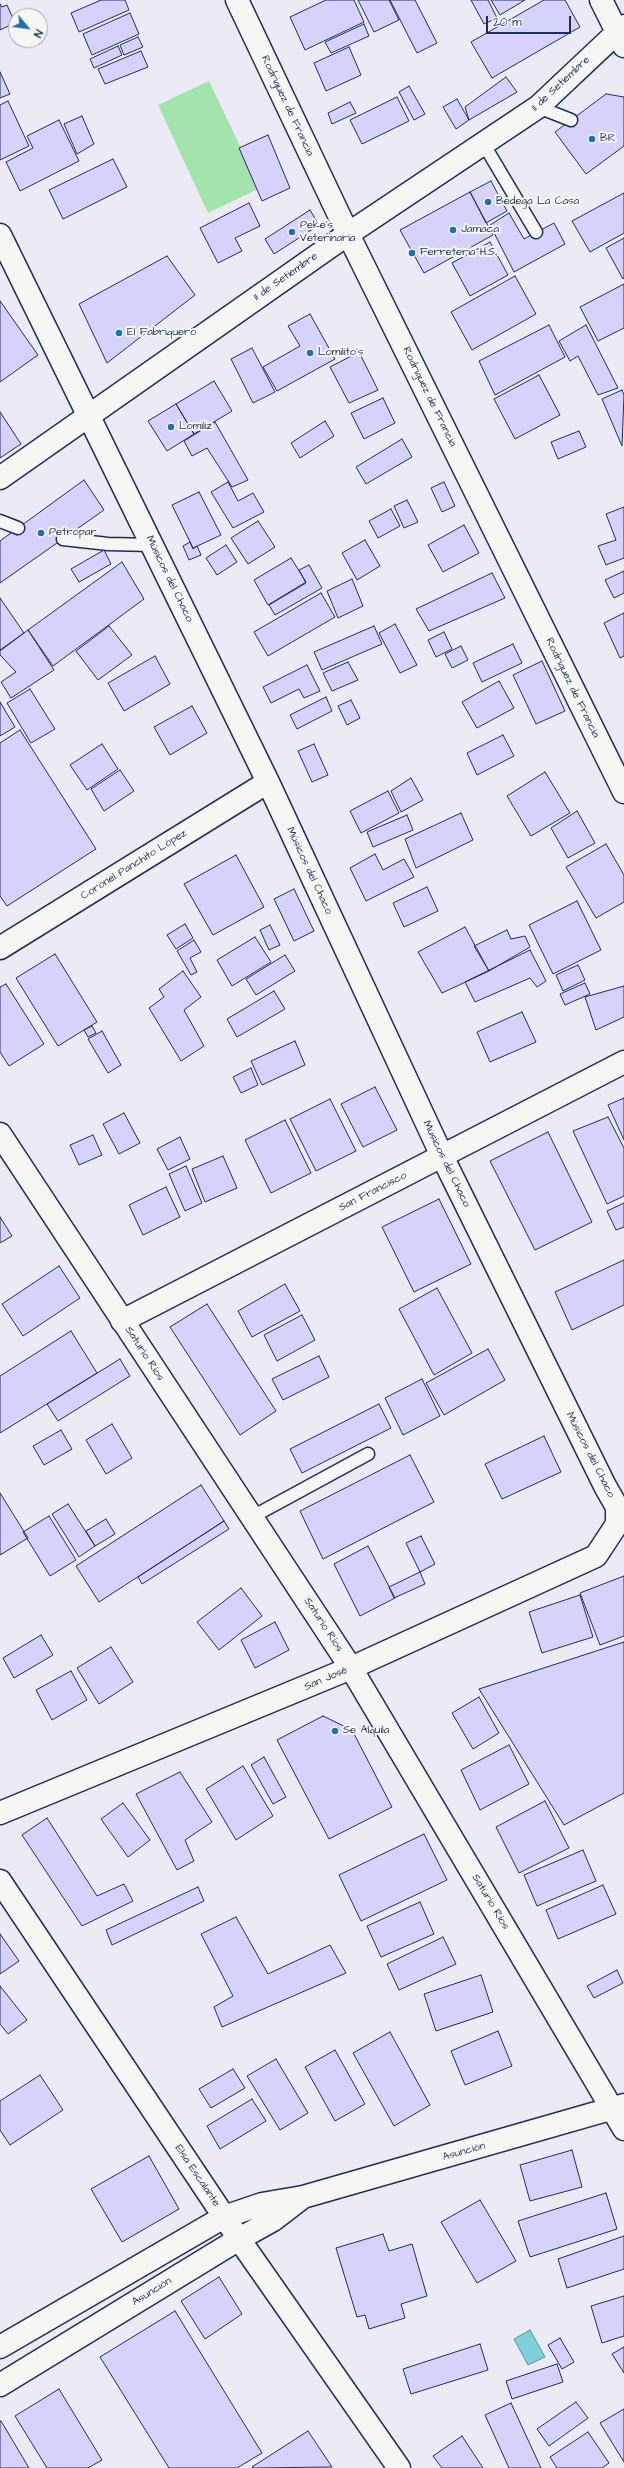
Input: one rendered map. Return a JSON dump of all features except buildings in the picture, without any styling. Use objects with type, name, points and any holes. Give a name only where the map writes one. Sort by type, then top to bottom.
[{"type":"street","name":"Rodriguez de Francia","points":[[237,0],[348,234],[624,792]]},
{"type":"street","points":[[601,0],[622,34]]},
{"type":"street","name":"11 de Setiembre","points":[[0,478],[348,234],[538,107],[622,34]]},
{"type":"street","name":"Músicos del Chaco","points":[[0,235],[268,782],[442,1156],[605,1486],[620,1504]]},
{"type":"street","name":"Coronel Panchito López","points":[[0,948],[268,782]]},
{"type":"street","name":"San Francisco","points":[[122,1321],[624,1062]]},
{"type":"street","name":"Saturio Ríos","points":[[0,1134],[351,1668],[618,2107],[624,2130]]},
{"type":"street","name":"San José","points":[[0,1814],[351,1668],[596,1556],[617,1524],[620,1504]]},
{"type":"street","name":"Elsa Escalante","points":[[0,1881],[224,2217],[399,2468]]},
{"type":"street","name":"Asunción","points":[[0,2347],[224,2217],[262,2204],[303,2197],[618,2107]]},
{"type":"street","name":"Asunción","points":[[0,2385],[239,2238],[273,2220],[303,2197]]},
{"type":"lane","points":[[538,107],[571,120]]},
{"type":"lane","points":[[483,143],[536,232]]},
{"type":"lane","points":[[0,521],[18,528]]},
{"type":"lane","points":[[63,538],[108,544],[153,545]]},
{"type":"lane","points":[[252,1517],[368,1454]]},
{"type":"green space","points":[[209,81],[260,188],[208,213],[158,105]]},
{"type":"water","points":[[530,2330],[545,2357],[528,2365],[514,2339]]},
{"type":"place","name":"BR","points":[[592,139]]},
{"type":"place","name":"Bedega La Casa","points":[[488,202]]},
{"type":"place","name":"Jamaca","points":[[453,230]]},
{"type":"place","name":"Peke's Veterinaria","points":[[292,232]]},
{"type":"place","name":"Ferreteria H.S.","points":[[412,253]]},
{"type":"place","name":"El Fabriquero","points":[[119,333]]},
{"type":"place","name":"Lomilito's","points":[[310,353]]},
{"type":"place","name":"Lomiliz","points":[[171,427]]},
{"type":"place","name":"Petropar","points":[[41,533]]},
{"type":"place","name":"Se Alquila","points":[[335,1731]]}]
